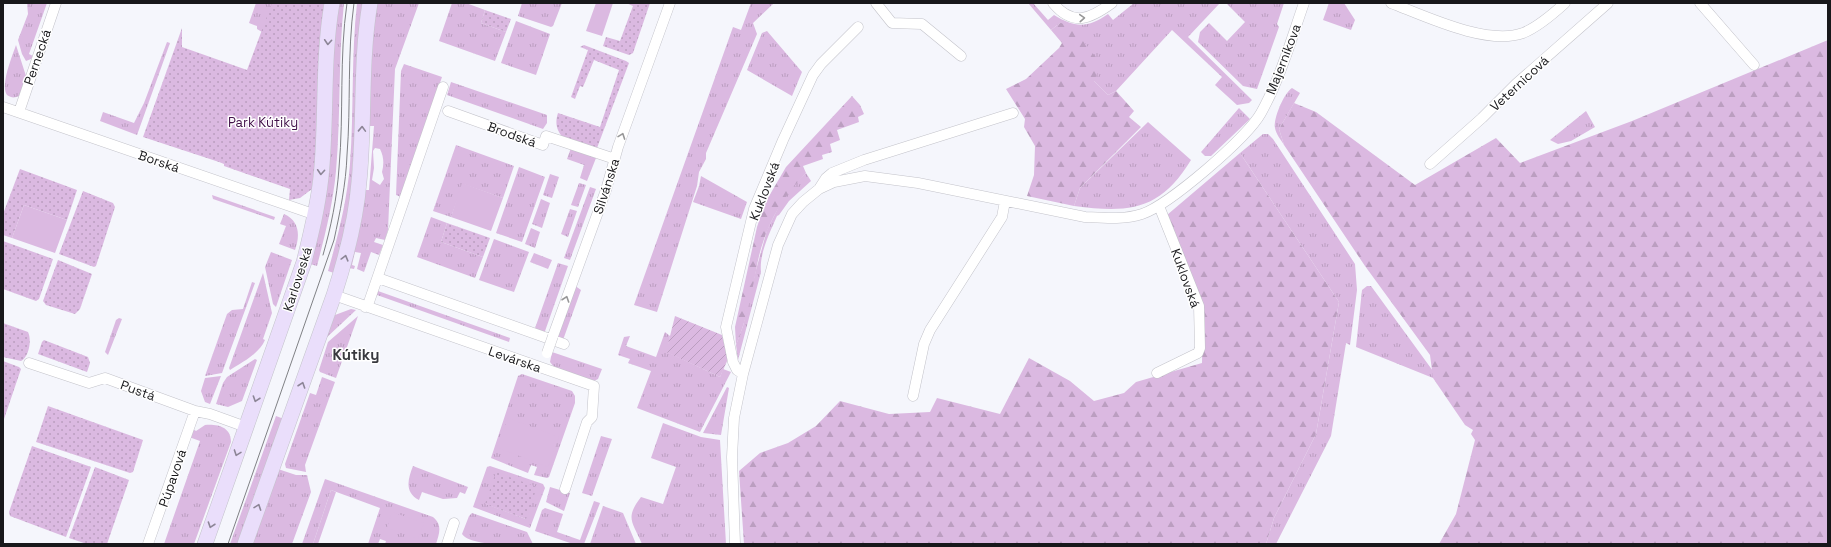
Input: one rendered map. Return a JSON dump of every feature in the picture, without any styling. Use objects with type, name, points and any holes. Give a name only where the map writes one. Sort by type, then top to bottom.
[{"type":"main road","name":"Karloveská","points":[[205,544],[304,262],[316,215],[321,176],[328,41],[332,3]]},
{"type":"main road","points":[[245,544],[334,295],[354,224],[359,183],[364,55],[370,3]]},
{"type":"street","name":"Pernecká","points":[[19,112],[56,3]]},
{"type":"street","name":"Silvánska","points":[[542,369],[606,190],[614,159],[670,3]]},
{"type":"street","points":[[876,3],[892,23],[922,24],[961,56]]},
{"type":"street","points":[[1053,3],[1068,16],[1079,19],[1089,17],[1112,3]]},
{"type":"street","name":"Majerníkova","points":[[1159,206],[1205,169],[1251,126],[1260,114],[1285,56],[1304,3]]},
{"type":"street","points":[[1390,3],[1454,27],[1476,33],[1503,36],[1523,33],[1544,20],[1565,3]]},
{"type":"street","name":"Veternicová","points":[[1430,164],[1482,118],[1516,84],[1608,3]]},
{"type":"street","points":[[1700,3],[1754,65]]},
{"type":"street","name":"Kuklovská","points":[[743,374],[737,370],[734,362],[726,327],[754,209],[783,140],[813,75],[821,64],[858,27]]},
{"type":"street","points":[[365,307],[369,302],[378,278],[443,87]]},
{"type":"street","name":"Borská","points":[[3,107],[316,215]]},
{"type":"street","name":"Brodská","points":[[448,111],[543,145],[546,136],[614,159]]},
{"type":"street","points":[[819,189],[826,178],[832,173],[864,160],[1013,114]]},
{"type":"street","points":[[735,544],[732,437],[734,418],[743,374],[771,266],[784,227],[792,214],[803,202],[819,189],[848,178],[864,176],[918,183],[1084,217],[1109,219],[1141,214],[1159,206]]},
{"type":"street","points":[[913,396],[924,344],[930,330],[1002,217],[1005,201]]},
{"type":"street","name":"Kuklovská","points":[[1157,373],[1198,353],[1200,348],[1199,306],[1159,206]]},
{"type":"street","points":[[378,278],[564,344]]},
{"type":"street","name":"Levárska","points":[[334,295],[594,386],[592,417],[587,422],[564,489]]},
{"type":"street","name":"Pustá","points":[[29,363],[89,383],[105,378],[195,411],[210,414],[246,427]]},
{"type":"street","name":"Púpavová","points":[[148,544],[195,411]]},
{"type":"street","points":[[447,544],[454,523]]},
{"type":"green space","points":[[27,3],[47,3],[29,54],[33,56],[31,59],[26,61],[22,54],[18,40],[28,14]]},
{"type":"green space","points":[[256,3],[276,3],[262,32],[257,29],[257,26],[249,23]]},
{"type":"green space","name":"Park Kútiky","points":[[272,3],[324,3],[315,162],[312,189],[300,198],[289,200],[290,189],[224,166],[224,164],[219,162],[143,137],[182,28],[182,47],[247,70]]},
{"type":"green space","points":[[338,3],[344,3],[336,171],[331,207],[317,266],[310,264]]},
{"type":"green space","points":[[357,3],[363,3],[350,208],[334,273],[328,271],[342,218],[350,164],[354,43]]},
{"type":"green space","points":[[376,3],[419,3],[395,69],[388,230],[385,240],[376,238],[374,242],[383,245],[379,255],[371,252],[364,272],[357,269],[361,253],[355,252],[352,265],[355,266],[354,269],[349,268],[365,190],[369,190],[374,126],[368,126],[372,33]],"holes":[[[375,148],[380,149],[383,158],[382,172],[384,179],[380,185],[372,180],[374,168],[373,151]]]},
{"type":"green space","points":[[452,3],[466,3],[485,10],[481,23],[506,32],[495,61],[439,41]]},
{"type":"green space","points":[[522,3],[562,3],[553,26],[551,27],[518,16]]},
{"type":"green space","points":[[596,3],[613,3],[602,36],[586,31]]},
{"type":"green space","points":[[626,3],[650,3],[633,53],[629,55],[603,46],[606,37],[620,41],[633,6]]},
{"type":"green space","points":[[751,3],[774,3],[753,23],[757,34],[706,153],[706,159],[699,172],[697,186],[657,312],[634,305],[733,27],[741,30]]},
{"type":"green space","points":[[1028,3],[1033,3],[1048,20],[1054,15],[1068,22],[1081,25],[1094,22],[1108,14],[1113,20],[1134,3],[1220,3],[1188,37],[1252,100],[1249,103],[1237,105],[1215,85],[1222,77],[1172,30],[1116,91],[1108,95],[1093,80],[1060,23],[1051,30]]},
{"type":"green space","points":[[1226,3],[1284,3],[1277,24],[1279,27],[1257,89],[1243,86],[1198,42],[1200,32],[1209,23],[1227,41],[1245,22]]},
{"type":"green space","points":[[1329,3],[1344,3],[1355,20],[1351,30],[1323,20]]},
{"type":"green space","points":[[485,10],[511,19],[506,32],[481,23]]},
{"type":"green space","points":[[516,21],[550,34],[536,75],[501,63]]},
{"type":"green space","points":[[1060,23],[1071,25],[1101,64],[1094,81],[1108,95],[1116,91],[1134,111],[1129,117],[1141,127],[1080,188],[1074,206],[1027,196],[1034,175],[1035,146],[1024,127],[1025,119],[1006,89],[1026,79],[1059,48],[1062,43],[1051,30]]},
{"type":"green space","points":[[767,31],[802,72],[792,96],[747,70],[762,33]]},
{"type":"green space","points":[[1828,40],[1828,544],[1439,544],[1456,514],[1475,440],[1471,434],[1473,430],[1465,425],[1433,378],[1430,355],[1365,266],[1284,145],[1279,129],[1294,103],[1316,112],[1415,185],[1496,138],[1520,163],[1632,121]]},
{"type":"green space","points":[[167,42],[170,43],[137,135],[100,121],[103,112],[134,123],[144,103]]},
{"type":"green space","points":[[16,45],[26,76],[19,96],[10,97],[7,95],[5,85],[7,71]]},
{"type":"green space","points":[[584,45],[629,63],[597,148],[563,138],[557,126],[558,113],[600,127],[619,70],[594,60],[583,87],[580,86],[575,99],[571,97],[588,50],[580,47]]},
{"type":"green space","points":[[404,64],[442,77],[401,197],[396,195],[401,71]]},
{"type":"green space","points":[[451,82],[547,115],[547,123],[543,129],[447,95]]},
{"type":"green space","points":[[1292,88],[1300,93],[1279,129],[1284,145],[1276,132],[1275,124],[1277,113],[1283,100]]},
{"type":"green space","points":[[852,96],[860,105],[864,114],[858,117],[859,122],[837,130],[840,140],[830,144],[832,152],[822,155],[823,159],[803,166],[806,173],[788,194],[767,230],[759,257],[748,309],[736,345],[735,327],[757,227],[765,203],[786,167]]},
{"type":"green space","points":[[1239,108],[1250,119],[1211,156],[1205,156],[1201,152]]},
{"type":"green space","points":[[1586,111],[1595,127],[1571,141],[1558,144],[1550,140]]},
{"type":"green space","points":[[1148,122],[1191,160],[1179,177],[1167,190],[1155,199],[1142,205],[1111,209],[1074,206],[1080,188]]},
{"type":"green space","points":[[1263,134],[1268,134],[1273,139],[1355,264],[1357,290],[1350,345],[1346,343],[1331,436],[1276,544],[1266,544],[1274,518],[1316,434],[1339,302],[1240,153]]},
{"type":"green space","points":[[456,145],[514,166],[503,198],[463,184],[451,217],[433,211]]},
{"type":"green space","points":[[571,148],[596,158],[587,181],[580,178],[584,165],[567,159]]},
{"type":"green space","points":[[1240,153],[1339,302],[1316,434],[1274,518],[1266,544],[744,544],[739,471],[760,453],[788,443],[816,426],[840,401],[889,414],[930,412],[937,398],[1000,414],[1029,358],[1070,381],[1094,401],[1124,393],[1136,382],[1202,363],[1203,306],[1167,215]]},
{"type":"green space","points":[[519,167],[545,177],[522,242],[496,233]]},
{"type":"green space","points":[[20,169],[77,190],[67,220],[24,205],[12,238],[3,235],[3,214]]},
{"type":"green space","points":[[806,173],[811,181],[789,201],[777,216],[766,243],[762,258],[761,272],[738,360],[736,345],[743,326],[767,230],[781,202],[791,187]]},
{"type":"green space","points":[[550,174],[559,177],[552,198],[543,195]]},
{"type":"green space","points":[[701,176],[747,202],[741,219],[693,202]]},
{"type":"green space","points":[[462,183],[503,198],[491,231],[451,217]]},
{"type":"green space","points":[[579,183],[586,185],[578,207],[571,205]]},
{"type":"green space","points":[[590,187],[596,189],[570,260],[564,258]]},
{"type":"green space","points":[[83,191],[113,203],[115,207],[96,266],[94,267],[59,254]]},
{"type":"green space","points":[[212,195],[275,217],[274,220],[213,199]]},
{"type":"green space","points":[[541,199],[550,203],[542,228],[532,224]]},
{"type":"green space","points":[[24,205],[67,220],[55,253],[12,238]]},
{"type":"green space","points":[[570,209],[577,211],[568,237],[561,234]]},
{"type":"green space","points":[[284,214],[296,225],[298,239],[295,250],[279,244],[286,226],[280,224]]},
{"type":"green space","points":[[431,217],[447,223],[441,242],[483,257],[475,278],[417,257]]},
{"type":"green space","points":[[447,223],[490,238],[483,257],[441,242]]},
{"type":"green space","points":[[531,228],[540,232],[535,248],[525,244]]},
{"type":"green space","points":[[494,239],[529,252],[514,292],[479,280]]},
{"type":"green space","points":[[3,241],[53,259],[39,299],[36,301],[3,289]]},
{"type":"green space","points":[[271,252],[292,260],[276,307],[273,304],[265,267]]},
{"type":"green space","points":[[534,253],[552,260],[548,269],[530,262]]},
{"type":"green space","points":[[58,260],[92,274],[80,309],[75,314],[46,305],[43,301]]},
{"type":"green space","points":[[558,263],[568,266],[544,334],[534,331]]},
{"type":"green space","points":[[263,273],[272,313],[263,339],[265,340],[254,354],[230,370],[229,368]]},
{"type":"green space","points":[[252,282],[255,283],[222,373],[205,376],[227,314],[232,310],[243,309]]},
{"type":"green space","points":[[574,285],[581,290],[563,340],[556,338]]},
{"type":"green space","points":[[1367,286],[1371,286],[1433,371],[1433,378],[1356,347],[1362,290]]},
{"type":"green space","points":[[378,291],[510,338],[509,342],[377,295]]},
{"type":"green space","points":[[351,309],[356,310],[325,339],[335,315]]},
{"type":"green space","points":[[358,316],[336,378],[320,372],[319,370],[328,342]]},
{"type":"green space","points":[[675,316],[722,335],[728,359],[720,377],[666,352]]},
{"type":"green space","points":[[119,318],[122,319],[108,355],[105,352],[116,320]]},
{"type":"green space","points":[[3,323],[28,332],[30,339],[29,348],[26,356],[21,361],[3,357]]},
{"type":"green space","points":[[665,332],[670,336],[667,352],[720,377],[723,369],[731,372],[700,432],[637,408],[651,371],[628,363],[630,359],[618,355],[624,337],[630,336],[626,346],[656,357]]},
{"type":"green space","points":[[44,340],[88,357],[90,363],[87,372],[38,354]]},
{"type":"green space","points":[[552,352],[602,369],[598,379],[594,381],[554,367],[550,362]]},
{"type":"green space","points":[[255,359],[257,360],[242,401],[228,407],[216,404],[223,383],[227,377]]},
{"type":"green space","points":[[3,361],[21,369],[3,422]]},
{"type":"green space","points":[[522,374],[572,391],[575,396],[575,403],[549,477],[547,478],[534,475],[537,467],[531,465],[528,473],[491,458],[518,376]]},
{"type":"green space","points":[[221,376],[210,404],[205,402],[201,391],[205,378]]},
{"type":"green space","points":[[322,377],[335,382],[305,465],[306,472],[286,468],[285,464],[310,393],[316,395]]},
{"type":"green space","points":[[727,387],[729,388],[721,435],[703,433]]},
{"type":"green space","points":[[48,406],[143,440],[133,472],[130,473],[36,442]]},
{"type":"green space","points":[[276,416],[284,419],[239,544],[230,544]]},
{"type":"green space","points":[[508,418],[559,437],[548,467],[498,448]]},
{"type":"green space","points":[[663,423],[701,437],[720,440],[726,544],[642,544],[633,525],[633,510],[641,497],[663,504],[676,467],[651,458]]},
{"type":"green space","points":[[205,425],[215,425],[223,428],[229,433],[231,442],[194,544],[164,544],[200,441],[189,437],[193,429],[196,431]]},
{"type":"green space","points":[[601,436],[612,439],[592,496],[582,493]]},
{"type":"green space","points":[[32,446],[91,467],[66,537],[10,516],[9,512]]},
{"type":"green space","points":[[413,466],[468,487],[465,494],[460,492],[457,498],[443,499],[422,492],[419,500],[411,493],[408,485]]},
{"type":"green space","points":[[490,466],[543,484],[545,488],[530,528],[473,507],[487,467]],"holes":[[[497,473],[526,519],[486,504]]]},
{"type":"green space","points":[[95,467],[129,480],[107,544],[87,544],[69,538]]},
{"type":"green space","points":[[278,469],[296,475],[307,475],[311,492],[292,544],[252,544]]},
{"type":"green space","points":[[496,472],[537,487],[526,519],[485,504]]},
{"type":"green space","points":[[325,479],[433,517],[439,526],[436,544],[385,544],[386,541],[380,539],[378,544],[368,544],[380,508],[331,490],[313,544],[302,544]]},
{"type":"green space","points":[[550,487],[570,493],[564,511],[546,502]]},
{"type":"green space","points":[[331,490],[336,492],[318,544],[313,544]]},
{"type":"green space","points":[[594,501],[600,503],[584,544],[573,544],[535,531],[542,510],[545,508],[563,514],[557,532],[580,540]]},
{"type":"green space","points":[[603,506],[623,513],[636,544],[590,544]]},
{"type":"green space","points":[[392,512],[424,523],[418,539],[387,528]]},
{"type":"green space","points":[[472,513],[527,532],[533,544],[484,543],[467,538],[462,534],[469,516]]},
{"type":"tram line","points":[[323,255],[329,234],[337,190],[341,127],[343,44],[347,3]]},
{"type":"tram line","points":[[228,544],[334,240],[346,166],[350,60],[354,3]]},
{"type":"district","name":"Kútiky","points":[[356,355]]}]
